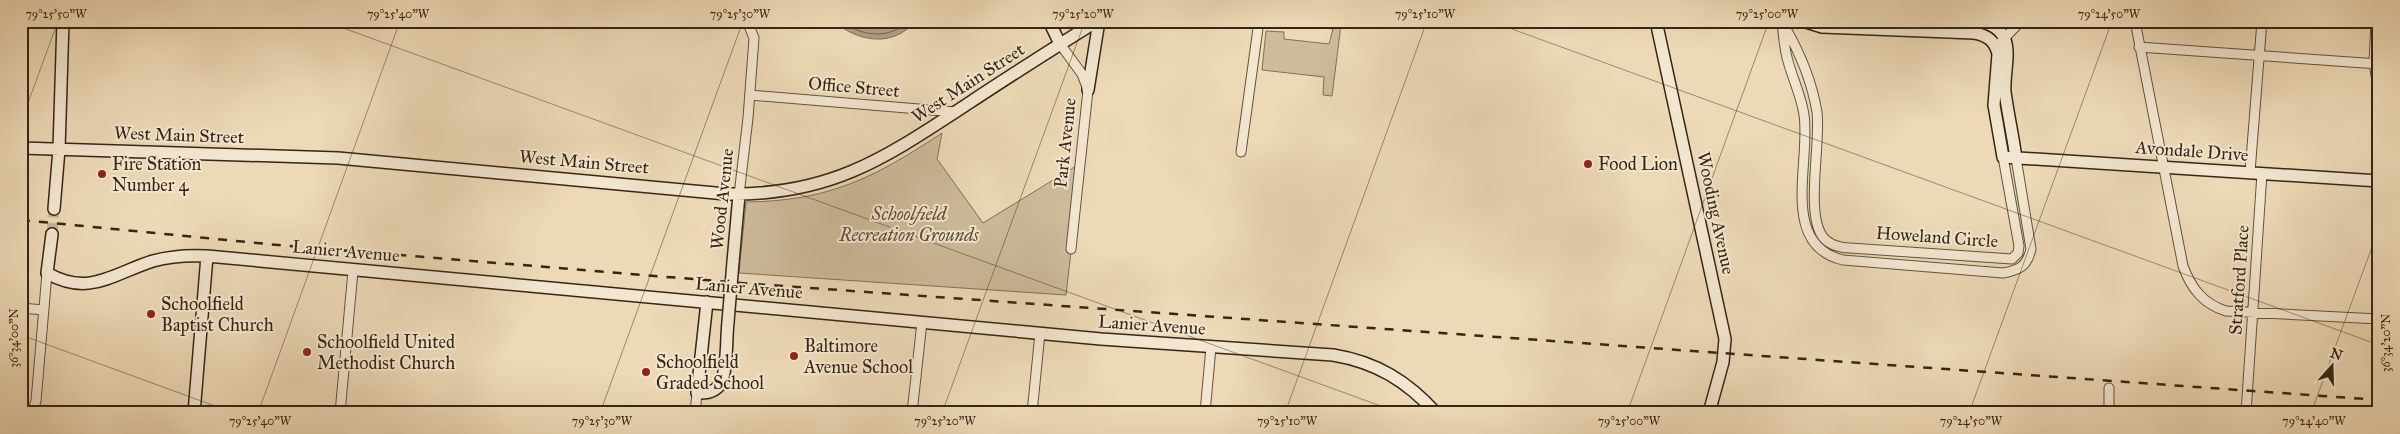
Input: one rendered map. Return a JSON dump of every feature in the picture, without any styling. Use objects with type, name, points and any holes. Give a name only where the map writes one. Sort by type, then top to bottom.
[{"type":"street","points":[[54,209],[59,149],[63,21]]},
{"type":"street","name":"Wood Avenue","points":[[697,393],[707,393],[714,390],[722,380],[754,38],[747,21]]},
{"type":"street","name":"Park Avenue","points":[[1049,21],[1060,44],[1082,74],[1088,90],[1071,249]]},
{"type":"street","points":[[1088,90],[1098,21]]},
{"type":"street","name":"West Main Street","points":[[21,148],[329,157],[739,195],[802,188],[832,180],[899,149],[1098,21]]},
{"type":"street","points":[[1241,152],[1259,21]]},
{"type":"street","name":"Wooding Avenue","points":[[1656,21],[1725,339],[1723,362],[1709,413]]},
{"type":"street","points":[[1755,21],[1806,22],[1822,27],[1898,26],[1983,35],[1992,41],[2000,43]]},
{"type":"street","points":[[1978,21],[1992,26],[2000,43]]},
{"type":"street","points":[[2000,43],[2020,21]]},
{"type":"street","points":[[2135,21],[2183,266],[2194,288],[2209,304],[2226,311],[2379,319]]},
{"type":"street","points":[[2250,172],[2262,21]]},
{"type":"street","points":[[2376,21],[2376,64],[2379,92]]},
{"type":"street","name":"Howeland Circle","points":[[1782,22],[1800,53],[1818,120],[1815,209],[1818,228],[1826,240],[1836,246],[1850,248],[2008,260],[2015,257],[2019,246],[1994,105],[2000,43]]},
{"type":"street","name":"Howeland Circle","points":[[1782,22],[1786,54],[1804,117],[1803,208],[1805,228],[1814,245],[1826,255],[1849,260],[2003,273],[2017,270],[2027,262],[2031,249],[2028,224],[2005,90],[2009,57],[2000,43]]},
{"type":"street","points":[[2139,47],[2376,64]]},
{"type":"street","name":"Office Street","points":[[750,95],[955,112]]},
{"type":"street","points":[[1802,105],[1815,104]]},
{"type":"street","points":[[1804,156],[1817,156]]},
{"type":"street","name":"Avondale Drive","points":[[2003,157],[2379,181]]},
{"type":"street","name":"Stratford Place","points":[[2246,413],[2262,173]]},
{"type":"street","points":[[1803,208],[1815,209]]},
{"type":"street","points":[[2015,223],[2028,224]]},
{"type":"street","points":[[32,413],[36,401],[52,234]]},
{"type":"street","points":[[1849,260],[1850,248]]},
{"type":"street","points":[[194,413],[207,256]]},
{"type":"street","name":"Lanier Avenue","points":[[47,273],[77,285],[110,277],[153,261],[172,257],[207,256],[1040,333],[1333,355],[1364,362],[1396,376],[1424,399],[1436,413]]},
{"type":"street","points":[[1983,271],[1984,258]]},
{"type":"street","points":[[340,413],[353,270]]},
{"type":"street","points":[[695,413],[707,302]]},
{"type":"street","points":[[21,308],[44,310]]},
{"type":"street","points":[[912,413],[922,322]]},
{"type":"street","points":[[1032,413],[1040,333]]},
{"type":"street","points":[[1205,413],[1212,347]]},
{"type":"street","points":[[2108,413],[2109,388]]},
{"type":"green space","points":[[1317,22],[1341,25],[1332,96],[1323,95],[1324,77],[1262,70],[1266,31],[1284,32],[1284,39],[1329,44],[1333,29],[1317,27]]},
{"type":"green space","name":"Schoolfield Recreation Grounds","points":[[942,133],[937,159],[983,223],[1081,163],[1066,295],[739,273],[746,202],[775,201],[802,197],[827,192],[850,184],[894,163]]},
{"type":"water","points":[[834,21],[915,21],[906,30],[897,35],[875,39],[853,34]]},
{"type":"tunnel","points":[[52,234],[54,209]]},
{"type":"railway","points":[[21,220],[278,245],[741,283],[2379,400]]},
{"type":"place","name":"Food Lion","points":[[1588,164]]},
{"type":"place","name":"Fire Station Number 4","points":[[102,174]]},
{"type":"place","name":"Schoolfield Baptist Church","points":[[151,314]]},
{"type":"place","name":"Schoolfield United Methodist Church","points":[[307,352]]},
{"type":"place","name":"Baltimore Avenue School","points":[[794,356]]},
{"type":"place","name":"Schoolfield Graded School","points":[[646,372]]}]
